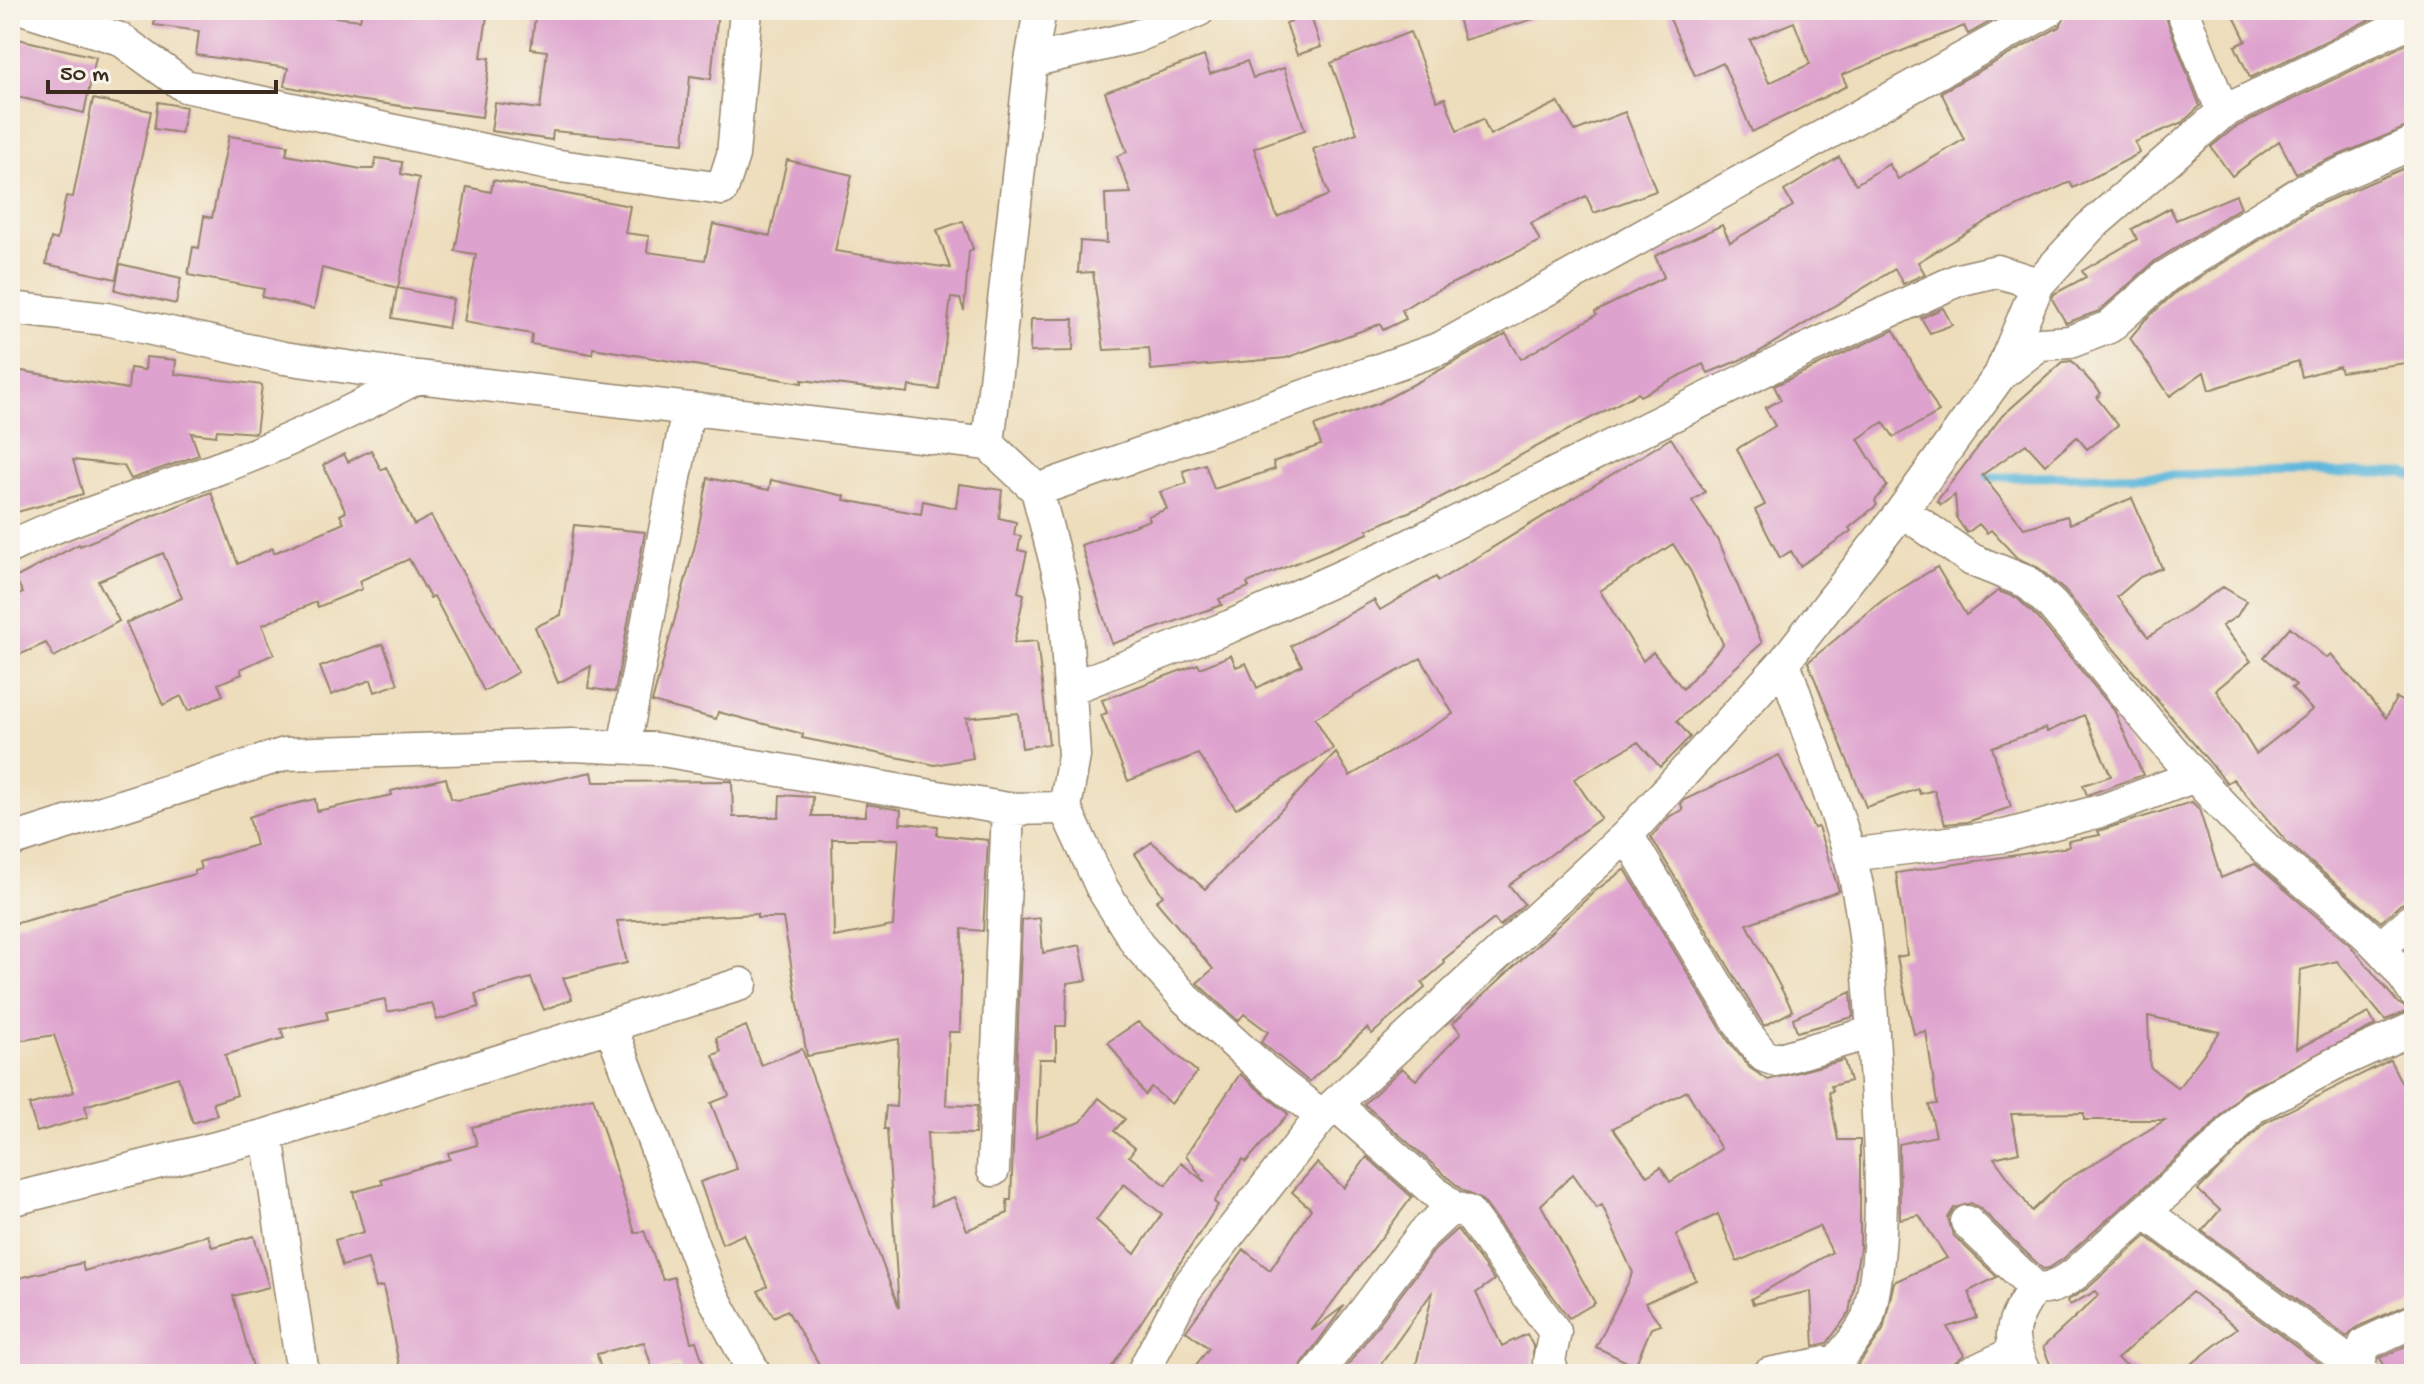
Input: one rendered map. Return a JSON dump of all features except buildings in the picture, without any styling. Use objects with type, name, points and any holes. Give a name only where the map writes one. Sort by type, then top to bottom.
[{"type":"street","points":[[28,10],[120,39],[185,86],[553,165],[722,189],[733,155],[746,10]]},
{"type":"street","points":[[988,444],[1031,61],[1040,10]]},
{"type":"street","points":[[1031,61],[1135,37],[1199,10]]},
{"type":"street","points":[[1037,490],[1441,348],[2050,10]]},
{"type":"street","points":[[2182,10],[2223,112]]},
{"type":"street","points":[[1142,1374],[1186,1289],[1328,1110],[1627,835],[1784,662],[1902,511],[2000,375],[2038,284],[2089,228],[2223,112],[2414,19]]},
{"type":"street","points":[[2000,375],[2040,344],[2070,342],[2109,327],[2165,277],[2304,190],[2414,143]]},
{"type":"street","points":[[1071,688],[1231,626],[1396,552],[1803,351],[1958,280],[1997,271],[2038,284]]},
{"type":"street","points":[[10,308],[106,319],[284,358],[418,377],[988,444],[1037,490],[1064,594],[1074,756],[1065,808],[1102,888],[1138,945],[1185,998],[1275,1080],[1328,1110],[1452,1207],[1468,1212],[1555,1332],[1549,1361],[1553,1374]]},
{"type":"street","points":[[10,547],[52,526],[213,471],[296,437],[418,377]]},
{"type":"street","points":[[624,747],[688,409]]},
{"type":"street","points":[[1902,511],[1972,560],[2027,582],[2052,605],[2195,776],[2260,843],[2380,948],[2414,992]]},
{"type":"street","points":[[1769,1374],[1833,1367],[1868,1317],[1882,1182],[1865,938],[1849,855],[1784,662]]},
{"type":"street","points":[[10,841],[285,754],[573,745],[656,749],[1008,809],[1065,808]]},
{"type":"street","points":[[1849,855],[2005,836],[2104,810],[2195,776]]},
{"type":"street","points":[[993,1170],[1008,809]]},
{"type":"street","points":[[1627,835],[1745,1032],[1764,1056],[1776,1060],[1873,1032]]},
{"type":"street","points":[[2380,948],[2414,918]]},
{"type":"street","points":[[10,1200],[267,1135],[741,984]]},
{"type":"street","points":[[611,1027],[709,1289],[755,1374]]},
{"type":"street","points":[[1967,1222],[2034,1287],[2039,1290],[2063,1283],[2146,1213],[2217,1147],[2252,1108],[2334,1064],[2414,1028]]},
{"type":"street","points":[[267,1135],[303,1374]]},
{"type":"street","points":[[1317,1374],[1423,1234],[1452,1207]]},
{"type":"street","points":[[2146,1213],[2359,1372],[2365,1344],[2414,1321]]},
{"type":"street","points":[[1969,1374],[2020,1363],[2010,1331],[2034,1287]]},
{"type":"waterway","points":[[1974,477],[2350,473],[2404,473],[2414,477]]}]
